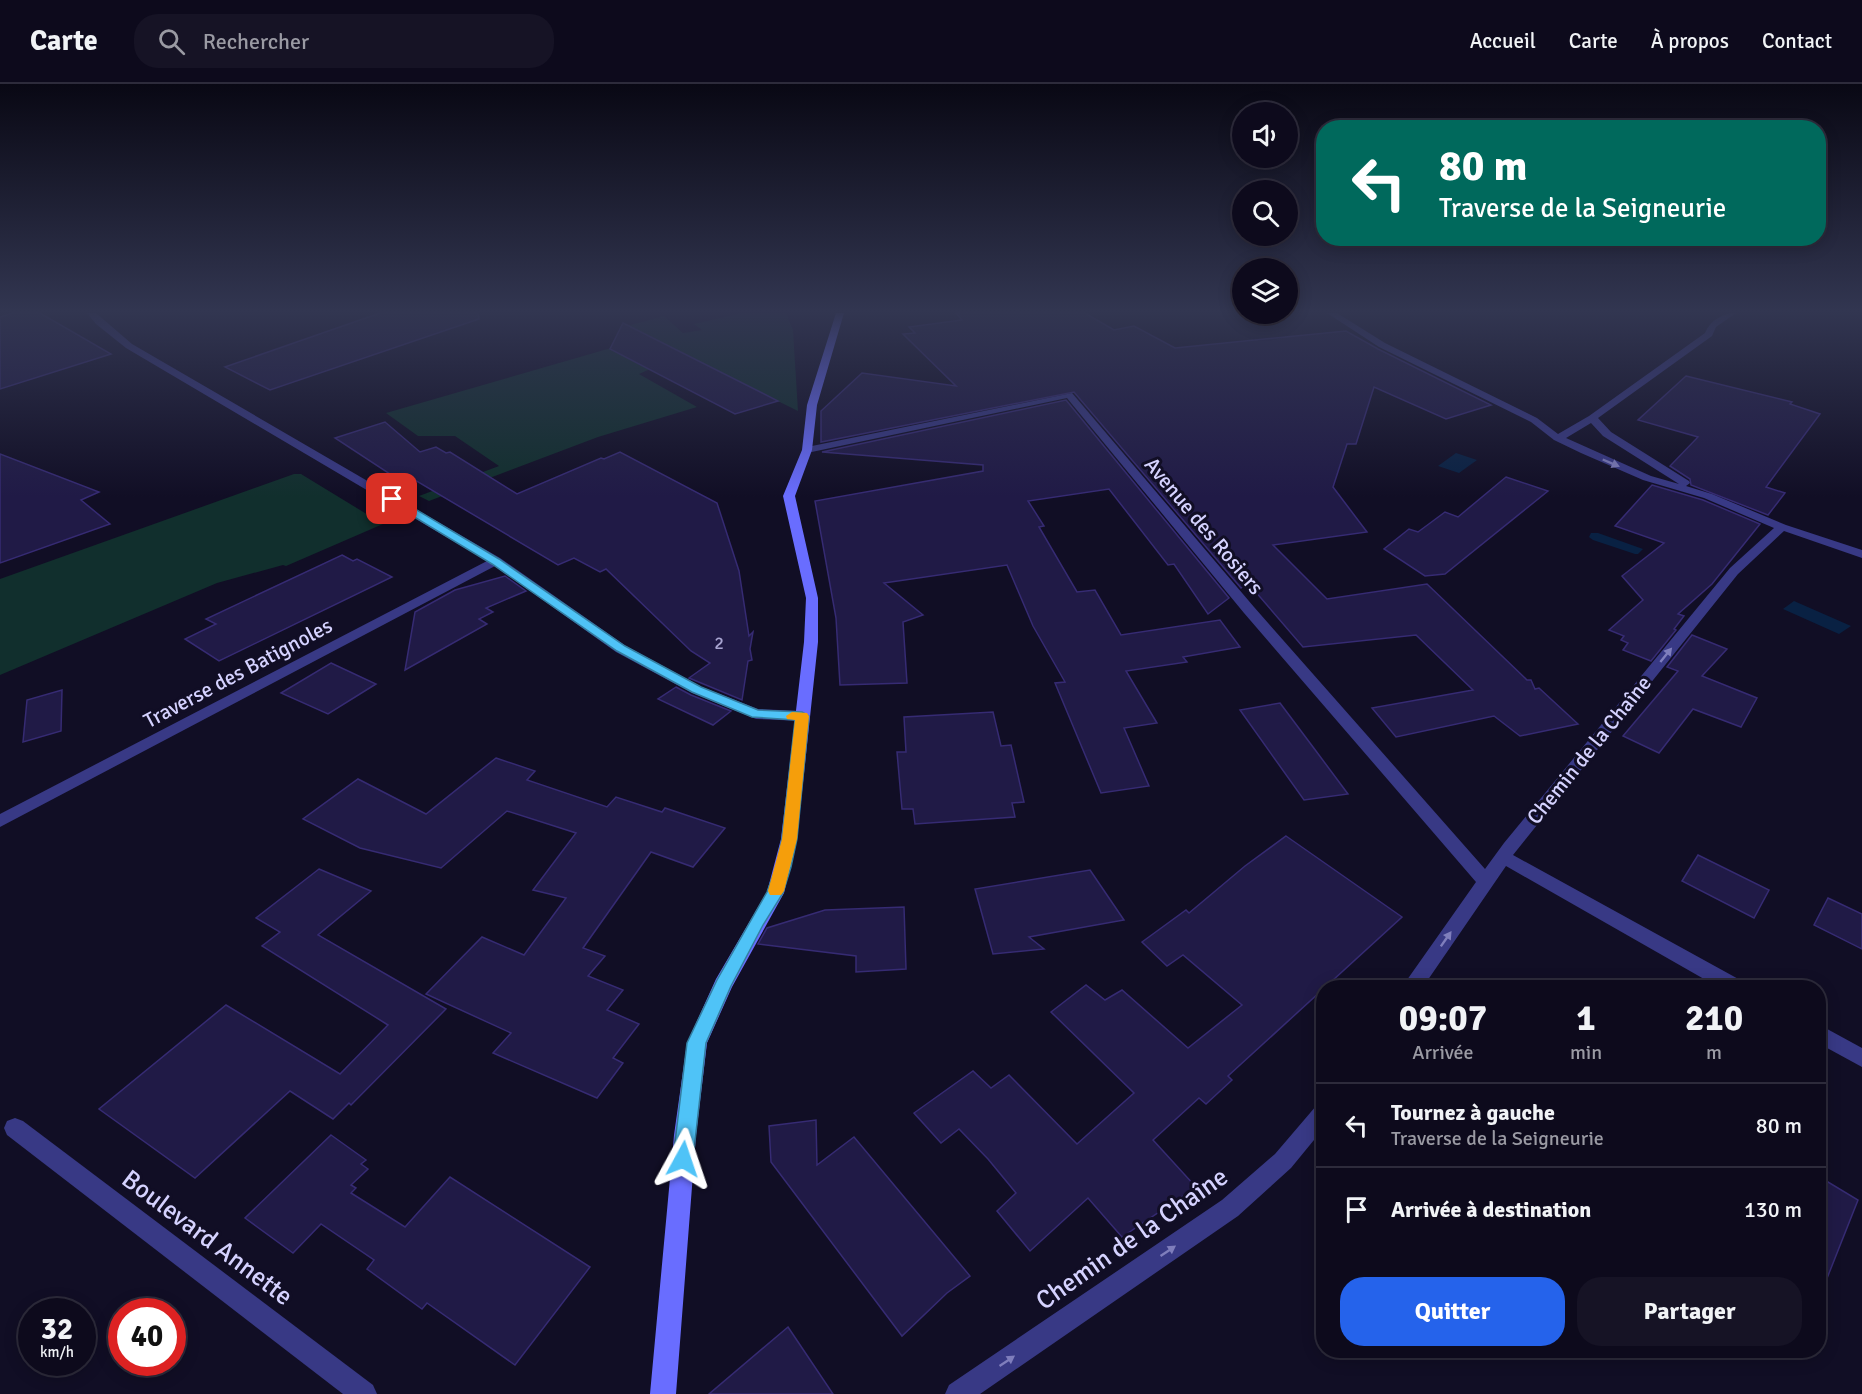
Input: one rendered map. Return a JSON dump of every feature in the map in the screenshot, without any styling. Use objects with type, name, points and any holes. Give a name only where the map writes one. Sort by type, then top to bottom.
[{"type":"street","points":[[177,374],[496,561],[621,649],[697,690],[756,714],[802,716]]},
{"type":"street","points":[[663,1394],[684,1135],[697,1043],[723,985],[775,893],[784,867],[789,839],[811,642],[812,598],[789,496],[807,450],[812,405],[821,374]]},
{"type":"street","points":[[1441,374],[1534,420],[1558,438],[1647,478],[1708,496],[1782,527],[1862,554]]},
{"type":"street","points":[[1558,438],[1592,418],[1653,374]]},
{"type":"street","name":"Avenue des Rosiers","points":[[807,450],[1069,395],[1249,610],[1486,882]]},
{"type":"street","points":[[1592,418],[1607,434],[1708,496]]},
{"type":"street","name":"Chemin de la Chaîne","points":[[1417,980],[1503,857],[1734,571],[1782,527]]},
{"type":"street","name":"Traverse des Batignoles","points":[[0,821],[496,561]]},
{"type":"street","points":[[1503,857],[1723,980]]},
{"type":"street","points":[[1826,1038],[1862,1058]]},
{"type":"street","name":"Chemin de la Chaîne","points":[[958,1394],[1230,1208],[1283,1161],[1316,1121]]},
{"type":"street","name":"Boulevard Annette","points":[[15,1128],[364,1394]]},
{"type":"green space","points":[[520,374],[639,374],[697,407],[598,437],[429,501],[419,496],[499,466],[455,436],[418,436],[386,413]]},
{"type":"green space","points":[[724,374],[796,374],[798,411]]},
{"type":"green space","points":[[294,474],[301,474],[383,524],[286,566],[217,583],[0,675],[0,579]]},
{"type":"water","points":[[1456,453],[1477,460],[1459,473],[1438,466]]},
{"type":"water","points":[[1591,533],[1598,533],[1643,549],[1635,554],[1593,540],[1589,537]]},
{"type":"water","points":[[1794,601],[1851,626],[1839,634],[1783,609]]},
{"type":"building","points":[[0,374],[47,374],[0,389]]},
{"type":"building","points":[[239,374],[317,374],[270,390]]},
{"type":"building","points":[[658,374],[725,374],[778,401],[735,414]]},
{"type":"building","points":[[861,374],[956,386],[944,374],[1429,374],[1491,405],[1446,419],[1374,387],[1356,444],[1347,444],[1333,487],[1367,532],[1273,545],[1327,599],[1427,584],[1527,680],[1531,680],[1535,689],[1539,688],[1578,724],[1520,736],[1494,716],[1396,737],[1372,708],[1473,690],[1416,635],[1303,647],[1248,583],[1241,588],[1074,392],[821,442],[821,411]]},
{"type":"building","points":[[1686,376],[1792,402],[1790,404],[1820,414],[1766,487],[1785,493],[1768,515],[1691,485],[1690,479],[1670,466],[1698,437],[1638,420]]},
{"type":"building","points":[[1066,400],[1229,598],[1208,614],[1174,564],[1168,565],[1109,489],[1028,501],[1044,526],[1039,527],[1077,592],[1095,590],[1121,635],[1220,620],[1240,647],[1183,657],[1187,662],[1126,671],[1157,723],[1124,728],[1149,786],[1101,793],[1055,683],[1065,682],[1033,626],[1007,565],[884,583],[923,615],[903,622],[907,683],[840,685],[836,618],[815,501],[983,471],[983,465],[822,452]]},
{"type":"building","points":[[385,422],[420,452],[436,447],[446,453],[450,452],[517,494],[620,452],[717,503],[739,571],[749,636],[753,632],[750,649],[752,660],[748,661],[742,700],[689,678],[710,663],[691,651],[606,569],[600,572],[574,558],[558,565],[415,480],[405,484],[335,438]]},
{"type":"building","points":[[0,454],[99,492],[81,500],[110,524],[0,563]]},
{"type":"building","points":[[1506,477],[1548,491],[1445,574],[1425,576],[1384,549],[1409,529],[1418,532],[1445,512],[1458,517]]},
{"type":"building","points":[[1652,485],[1703,500],[1760,524],[1712,584],[1678,614],[1684,616],[1674,629],[1676,630],[1651,661],[1623,650],[1628,643],[1621,640],[1624,636],[1609,630],[1643,600],[1622,576],[1664,543],[1615,526]]},
{"type":"building","points":[[342,555],[353,561],[357,559],[392,577],[219,661],[185,639],[216,624],[206,619]]},
{"type":"building","points":[[505,576],[526,591],[486,608],[493,612],[479,619],[487,624],[405,670],[415,612],[455,590]]},
{"type":"building","points":[[1692,635],[1727,649],[1702,676],[1757,698],[1741,727],[1693,709],[1659,753],[1623,736],[1678,671],[1667,667]]},
{"type":"building","points":[[331,663],[376,684],[328,714],[281,693]]},
{"type":"building","points":[[676,687],[731,711],[713,725],[658,699]]},
{"type":"building","points":[[62,690],[61,731],[23,742],[27,700]]},
{"type":"building","points":[[1280,703],[1348,794],[1304,800],[1240,710]]},
{"type":"building","points":[[993,712],[1001,746],[1011,745],[1024,802],[1012,803],[1015,817],[915,824],[913,809],[902,809],[897,752],[906,752],[904,717]]},
{"type":"building","points":[[496,758],[535,771],[527,780],[607,807],[616,797],[662,812],[665,808],[725,828],[693,867],[651,852],[583,948],[605,956],[588,976],[623,990],[607,1010],[639,1024],[613,1058],[623,1063],[597,1098],[493,1053],[511,1033],[426,994],[482,937],[524,955],[566,898],[533,890],[576,833],[507,811],[441,868],[360,848],[303,819],[358,779],[426,814]]},
{"type":"building","points":[[1286,836],[1402,917],[1333,980],[1316,980],[1316,996],[1228,1076],[1232,1080],[1206,1104],[1199,1098],[1153,1140],[1196,1187],[1122,1237],[1088,1198],[1030,1251],[997,1211],[1016,1193],[988,1159],[959,1129],[941,1143],[914,1113],[973,1071],[991,1088],[1009,1075],[1077,1144],[1134,1093],[1051,1012],[1086,985],[1105,1000],[1122,990],[1188,1048],[1242,1005],[1183,955],[1167,966],[1142,942],[1186,910],[1189,913],[1245,866]]},
{"type":"building","points":[[1698,855],[1769,890],[1754,918],[1682,881]]},
{"type":"building","points":[[319,869],[371,891],[318,935],[446,1009],[351,1105],[349,1103],[333,1119],[290,1091],[195,1178],[99,1109],[226,1005],[340,1074],[388,1025],[262,946],[280,932],[256,918]]},
{"type":"building","points":[[1090,870],[1124,920],[1029,937],[1044,949],[993,954],[975,889]]},
{"type":"building","points":[[1828,898],[1862,914],[1862,949],[1814,925]]},
{"type":"building","points":[[904,907],[906,969],[856,972],[856,956],[758,944],[767,928],[825,910]]},
{"type":"building","points":[[816,1120],[817,1165],[854,1137],[970,1276],[947,1293],[902,1336],[771,1162],[769,1126]]},
{"type":"building","points":[[331,1135],[366,1160],[361,1164],[368,1169],[351,1185],[356,1188],[351,1193],[405,1227],[450,1177],[590,1267],[515,1365],[427,1303],[422,1309],[367,1269],[374,1260],[321,1224],[293,1253],[245,1218]]},
{"type":"building","points":[[1826,1181],[1858,1200],[1826,1281]]},
{"type":"building","points":[[788,1327],[833,1394],[709,1394]]},
{"type":"slow traffic","points":[[776,891],[784,867],[789,839],[802,716],[792,716]]},
{"type":"route","points":[[392,499],[496,561],[621,649],[697,690],[756,714],[802,716],[784,867],[775,893],[723,985],[697,1043],[684,1135],[683,1159]]}]
